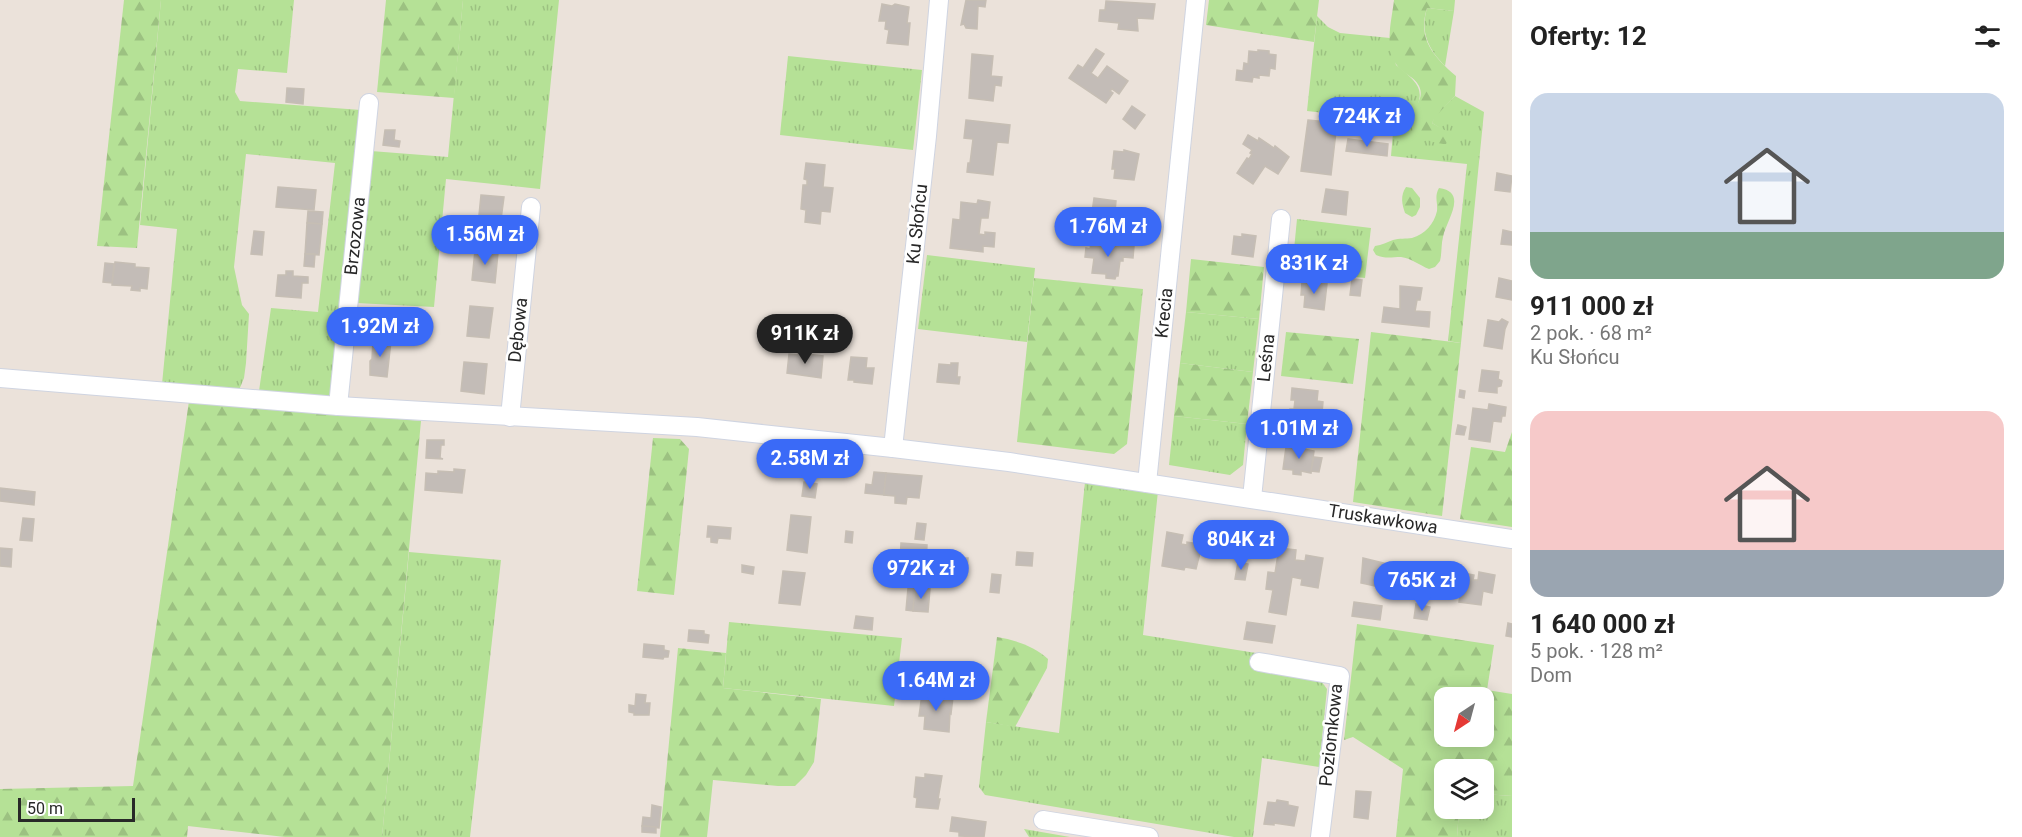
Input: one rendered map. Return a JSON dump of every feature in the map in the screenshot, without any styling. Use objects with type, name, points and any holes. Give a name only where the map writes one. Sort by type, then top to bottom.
[{"type":"street","name":"Ku Słońcu","points":[[893,448],[927,136],[939,0]]},
{"type":"street","name":"Krecia","points":[[1147,483],[1196,0]]},
{"type":"street","name":"Brzozowa","points":[[338,406],[369,103]]},
{"type":"street","name":"Dębowa","points":[[510,417],[531,207]]},
{"type":"street","name":"Leśna","points":[[1252,498],[1281,219]]},
{"type":"street","name":"Truskawkowa","points":[[0,378],[338,406],[697,427],[1009,462],[1512,538]]},
{"type":"street","name":"Poziomkowa","points":[[1259,662],[1340,676],[1320,837]]},
{"type":"street","points":[[1043,820],[1149,837]]},
{"type":"green space","points":[[124,0],[161,0],[137,248],[97,246]]},
{"type":"green space","points":[[161,0],[294,0],[287,73],[238,69],[235,92],[240,101],[361,110],[335,391],[327,398],[259,391],[271,308],[318,312],[335,163],[246,154],[234,267],[242,305],[249,314],[244,378],[239,390],[162,384],[177,229],[140,225]]},
{"type":"green space","points":[[386,0],[463,0],[454,98],[377,92]]},
{"type":"green space","points":[[463,0],[559,0],[540,189],[446,179],[434,307],[356,303],[371,151],[448,157]]},
{"type":"green space","points":[[1209,0],[1319,0],[1314,42],[1206,25]]},
{"type":"green space","points":[[1394,0],[1455,0],[1454,11],[1427,8],[1424,19],[1426,38],[1430,46],[1441,62],[1456,76],[1455,96],[1432,123],[1448,132],[1449,138],[1446,144],[1421,137],[1410,123],[1421,91],[1417,83],[1398,67],[1392,57],[1390,32]]},
{"type":"green space","points":[[1427,8],[1454,11],[1445,66],[1427,40],[1424,25]]},
{"type":"green space","points":[[1317,16],[1328,27],[1340,33],[1390,38],[1396,65],[1410,76],[1420,93],[1411,117],[1440,128],[1432,123],[1435,116],[1455,96],[1484,112],[1461,343],[1448,341],[1467,164],[1391,156],[1394,121],[1307,111]]},
{"type":"green space","points":[[788,56],[922,70],[913,150],[780,135]]},
{"type":"green space","points":[[1406,187],[1412,188],[1420,198],[1420,207],[1416,215],[1412,217],[1405,213],[1403,206],[1402,197]]},
{"type":"green space","points":[[1439,188],[1453,195],[1454,201],[1443,237],[1440,261],[1435,267],[1429,269],[1405,258],[1376,255],[1373,250],[1375,246],[1395,239],[1412,238],[1428,228],[1437,211],[1436,197]]},
{"type":"green space","points":[[1297,219],[1371,228],[1365,278],[1292,270]]},
{"type":"green space","points":[[927,255],[1035,268],[1027,342],[918,329]]},
{"type":"green space","points":[[1191,259],[1264,267],[1259,319],[1186,312]]},
{"type":"green space","points":[[1034,278],[1143,289],[1127,444],[1114,454],[1017,442]]},
{"type":"green space","points":[[1186,312],[1259,319],[1253,372],[1180,363]]},
{"type":"green space","points":[[1286,332],[1359,339],[1353,384],[1281,376]]},
{"type":"green space","points":[[1371,332],[1461,343],[1442,516],[1353,502]]},
{"type":"green space","points":[[1180,363],[1253,372],[1247,424],[1174,416]]},
{"type":"green space","points":[[189,401],[421,421],[382,837],[285,837],[188,826],[187,837],[0,837],[0,789],[133,786]]},
{"type":"green space","points":[[1174,416],[1247,424],[1243,465],[1230,475],[1169,465]]},
{"type":"green space","points":[[1512,432],[1512,527],[1460,519],[1471,447],[1505,452]]},
{"type":"green space","points":[[653,438],[680,439],[689,449],[674,595],[637,591]]},
{"type":"green space","points":[[1085,482],[1158,491],[1143,635],[1256,653],[1253,670],[1321,681],[1327,689],[1319,767],[1262,758],[1253,837],[1234,837],[985,795],[979,787],[986,722],[1059,733]]},
{"type":"green space","points":[[409,552],[501,560],[470,837],[382,837]]},
{"type":"green space","points":[[729,622],[902,638],[894,706],[723,688]]},
{"type":"green space","points":[[1357,624],[1494,645],[1487,687],[1434,687],[1434,747],[1494,747],[1494,691],[1512,694],[1512,796],[1494,795],[1494,759],[1434,759],[1434,819],[1458,819],[1457,837],[1396,837],[1403,769],[1353,737],[1344,740]]},
{"type":"green space","points":[[997,637],[1024,644],[1037,650],[1048,659],[1047,668],[1015,727],[986,722]]},
{"type":"green space","points":[[678,648],[726,653],[723,688],[821,699],[814,762],[806,775],[795,786],[713,780],[707,837],[660,837]]},
{"type":"green space","points":[[1494,795],[1512,796],[1512,837],[1457,837],[1458,819],[1494,819]]},
{"type":"green space","points":[[1024,829],[1070,837],[1029,837]]},
{"type":"building","points":[[966,0],[986,0],[985,7],[978,6],[977,29],[961,25]]},
{"type":"building","points":[[1106,1],[1155,4],[1153,19],[1137,18],[1138,31],[1118,29],[1119,23],[1099,21],[1100,10],[1105,10]]},
{"type":"building","points":[[882,4],[909,7],[908,45],[887,43],[889,30],[885,29],[886,21],[879,21]]},
{"type":"building","points":[[1096,49],[1104,54],[1091,73],[1098,78],[1107,66],[1128,81],[1119,94],[1112,89],[1110,91],[1113,93],[1106,103],[1069,78],[1078,65],[1083,68]]},
{"type":"building","points":[[1258,50],[1269,51],[1269,54],[1276,55],[1275,69],[1270,68],[1269,76],[1253,77],[1252,82],[1236,80],[1237,70],[1243,71],[1244,63],[1248,64],[1249,51],[1258,52]]},
{"type":"building","points":[[972,54],[993,56],[991,76],[1002,77],[1001,86],[995,85],[993,101],[969,98]]},
{"type":"building","points":[[287,88],[304,89],[303,104],[286,102]]},
{"type":"building","points":[[1132,106],[1145,115],[1135,129],[1123,119]]},
{"type":"building","points":[[966,120],[1010,125],[1008,143],[997,142],[993,175],[967,172],[973,139],[964,138]]},
{"type":"building","points":[[1308,120],[1337,123],[1331,175],[1301,171]]},
{"type":"building","points":[[385,130],[395,130],[394,140],[400,141],[399,147],[383,145]]},
{"type":"building","points":[[1248,135],[1258,141],[1259,138],[1274,148],[1275,146],[1289,157],[1278,174],[1265,166],[1253,184],[1237,173],[1252,154],[1250,153],[1252,150],[1243,144]]},
{"type":"building","points":[[1348,139],[1388,144],[1387,156],[1346,151]]},
{"type":"building","points":[[1124,150],[1139,154],[1134,180],[1114,178],[1115,169],[1112,169],[1114,151],[1124,152]]},
{"type":"building","points":[[806,163],[825,165],[823,187],[833,188],[830,212],[821,211],[820,224],[805,222],[806,210],[801,209],[803,185],[807,185],[807,180],[804,179]]},
{"type":"building","points":[[1497,173],[1512,176],[1510,192],[1495,190]]},
{"type":"building","points":[[278,187],[316,190],[314,210],[276,207]]},
{"type":"building","points":[[1326,189],[1348,192],[1346,215],[1322,212]]},
{"type":"building","points":[[481,195],[504,197],[500,227],[478,225]]},
{"type":"building","points":[[1094,198],[1116,201],[1114,222],[1091,220]]},
{"type":"building","points":[[978,200],[990,202],[988,218],[981,218],[979,234],[995,233],[994,247],[983,246],[983,252],[950,248],[953,219],[960,220],[961,202],[977,204]]},
{"type":"building","points":[[308,211],[323,212],[322,224],[307,223]]},
{"type":"building","points":[[1085,217],[1101,221],[1100,228],[1084,226]]},
{"type":"building","points":[[307,223],[322,224],[319,255],[305,254]]},
{"type":"building","points":[[1503,230],[1512,232],[1512,245],[1501,244]]},
{"type":"building","points":[[254,231],[264,232],[262,255],[251,254]]},
{"type":"building","points":[[1242,234],[1256,236],[1253,257],[1232,254],[1234,236],[1242,237]]},
{"type":"building","points":[[1091,242],[1114,246],[1114,244],[1134,246],[1133,258],[1123,257],[1115,279],[1106,278],[1106,274],[1092,273],[1094,258],[1085,257],[1086,248],[1090,249]]},
{"type":"building","points":[[475,250],[498,253],[495,283],[472,280]]},
{"type":"building","points":[[305,254],[315,254],[314,267],[304,266]]},
{"type":"building","points":[[115,262],[149,268],[147,289],[131,290],[132,286],[112,285]]},
{"type":"building","points":[[105,263],[114,264],[112,283],[103,282]]},
{"type":"building","points":[[286,271],[293,271],[293,276],[308,277],[308,283],[302,283],[301,298],[276,296],[278,275],[286,275]]},
{"type":"building","points":[[1499,278],[1512,281],[1512,300],[1496,297]]},
{"type":"building","points":[[1352,279],[1362,280],[1360,296],[1350,295]]},
{"type":"building","points":[[1302,282],[1327,284],[1324,310],[1304,307],[1305,295],[1301,295]]},
{"type":"building","points":[[1400,286],[1422,288],[1415,311],[1430,312],[1429,327],[1382,322],[1384,307],[1400,309]]},
{"type":"building","points":[[470,306],[493,308],[489,338],[467,336]]},
{"type":"building","points":[[386,310],[401,310],[400,320],[385,319]]},
{"type":"building","points":[[1502,319],[1508,322],[1502,349],[1484,346],[1488,320],[1499,322]]},
{"type":"building","points":[[373,340],[391,341],[387,377],[370,375]]},
{"type":"building","points":[[798,353],[823,356],[821,378],[787,373],[789,354],[798,355]]},
{"type":"building","points":[[851,357],[867,358],[866,368],[874,368],[872,384],[848,380]]},
{"type":"building","points":[[464,362],[487,364],[484,394],[461,391]]},
{"type":"building","points":[[951,363],[958,363],[959,384],[937,382],[939,364],[951,365]]},
{"type":"building","points":[[1482,370],[1499,372],[1498,379],[1502,381],[1501,386],[1497,387],[1497,393],[1479,391]]},
{"type":"building","points":[[1292,388],[1318,391],[1317,401],[1323,402],[1321,424],[1288,421],[1290,409],[1294,409],[1295,400],[1291,400]]},
{"type":"building","points":[[1460,390],[1465,391],[1464,398],[1459,397]]},
{"type":"building","points":[[1489,404],[1506,407],[1505,416],[1502,416],[1501,422],[1493,421],[1490,442],[1469,439],[1473,408],[1488,410]]},
{"type":"building","points":[[1458,425],[1466,427],[1464,435],[1456,434]]},
{"type":"building","points":[[427,440],[444,440],[444,445],[441,445],[440,458],[443,459],[426,458]]},
{"type":"building","points":[[1298,445],[1314,451],[1311,473],[1301,471],[1301,475],[1293,474],[1293,470],[1283,469],[1286,447],[1297,448]]},
{"type":"building","points":[[1314,457],[1322,458],[1319,472],[1311,471]]},
{"type":"building","points":[[454,469],[465,470],[462,493],[425,490],[426,473],[454,472]]},
{"type":"building","points":[[874,472],[886,473],[884,495],[865,493],[866,484],[872,485]]},
{"type":"building","points":[[886,473],[922,476],[919,498],[907,497],[906,504],[895,503],[895,496],[884,495]]},
{"type":"building","points":[[804,482],[817,484],[815,498],[802,496]]},
{"type":"building","points":[[0,488],[35,492],[34,505],[0,501]]},
{"type":"building","points":[[791,515],[811,517],[807,553],[787,550]]},
{"type":"building","points":[[23,518],[34,519],[32,541],[20,540]]},
{"type":"building","points":[[917,523],[926,524],[924,540],[915,539]]},
{"type":"building","points":[[708,526],[731,528],[730,539],[718,538],[717,543],[711,542],[711,537],[707,537]]},
{"type":"building","points":[[846,531],[853,532],[852,543],[845,542]]},
{"type":"building","points":[[1167,532],[1183,535],[1181,544],[1187,545],[1187,542],[1200,544],[1196,569],[1185,567],[1184,570],[1162,566]]},
{"type":"building","points":[[901,543],[927,545],[926,563],[900,561]]},
{"type":"building","points":[[0,548],[12,549],[11,567],[0,566]]},
{"type":"building","points":[[1279,548],[1296,550],[1295,560],[1305,561],[1306,555],[1323,558],[1318,588],[1301,585],[1302,579],[1292,577],[1286,615],[1269,612],[1273,590],[1266,589],[1268,572],[1275,573]]},
{"type":"building","points":[[1017,552],[1033,553],[1032,566],[1016,565]]},
{"type":"building","points":[[947,556],[963,558],[962,579],[945,578]]},
{"type":"building","points":[[963,558],[968,558],[967,569],[963,568]]},
{"type":"building","points":[[1363,558],[1388,564],[1387,578],[1382,579],[1380,587],[1361,583]]},
{"type":"building","points":[[1238,562],[1248,564],[1245,580],[1235,579]]},
{"type":"building","points":[[742,565],[754,567],[753,574],[742,572]]},
{"type":"building","points":[[783,571],[805,573],[800,605],[779,603]]},
{"type":"building","points":[[1479,572],[1495,575],[1492,593],[1483,591],[1481,605],[1459,602],[1463,573],[1474,575],[1473,580],[1478,580]]},
{"type":"building","points":[[992,574],[1001,575],[999,593],[990,592]]},
{"type":"building","points":[[908,588],[915,588],[913,611],[906,610]]},
{"type":"building","points":[[915,588],[930,589],[928,612],[913,611]]},
{"type":"building","points":[[1354,602],[1382,606],[1380,620],[1352,616]]},
{"type":"building","points":[[1416,604],[1430,607],[1427,620],[1414,618]]},
{"type":"building","points":[[856,616],[873,618],[872,630],[854,628]]},
{"type":"building","points":[[1247,622],[1275,626],[1272,643],[1244,639]]},
{"type":"building","points":[[1508,623],[1512,624],[1512,637],[1506,636]]},
{"type":"building","points":[[689,630],[704,631],[704,634],[709,635],[708,643],[688,641]]},
{"type":"building","points":[[644,644],[664,646],[664,650],[669,651],[668,657],[663,659],[643,657]]},
{"type":"building","points":[[636,694],[646,695],[645,703],[650,703],[649,715],[634,715],[629,712],[629,705],[635,706]]},
{"type":"building","points":[[922,694],[953,697],[949,732],[924,729],[925,716],[919,716]]},
{"type":"building","points":[[925,774],[942,776],[938,809],[916,807],[917,798],[914,797],[916,777],[925,778]]},
{"type":"building","points":[[1356,791],[1371,792],[1368,819],[1354,817]]},
{"type":"building","points":[[1277,800],[1298,807],[1294,826],[1264,824],[1268,802],[1276,803]]},
{"type":"building","points":[[652,805],[661,807],[659,828],[642,826],[643,817],[651,818]]},
{"type":"building","points":[[952,817],[986,822],[984,837],[959,836],[959,832],[950,831]]},
{"type":"building","points":[[642,826],[656,827],[656,833],[642,832]]}]
